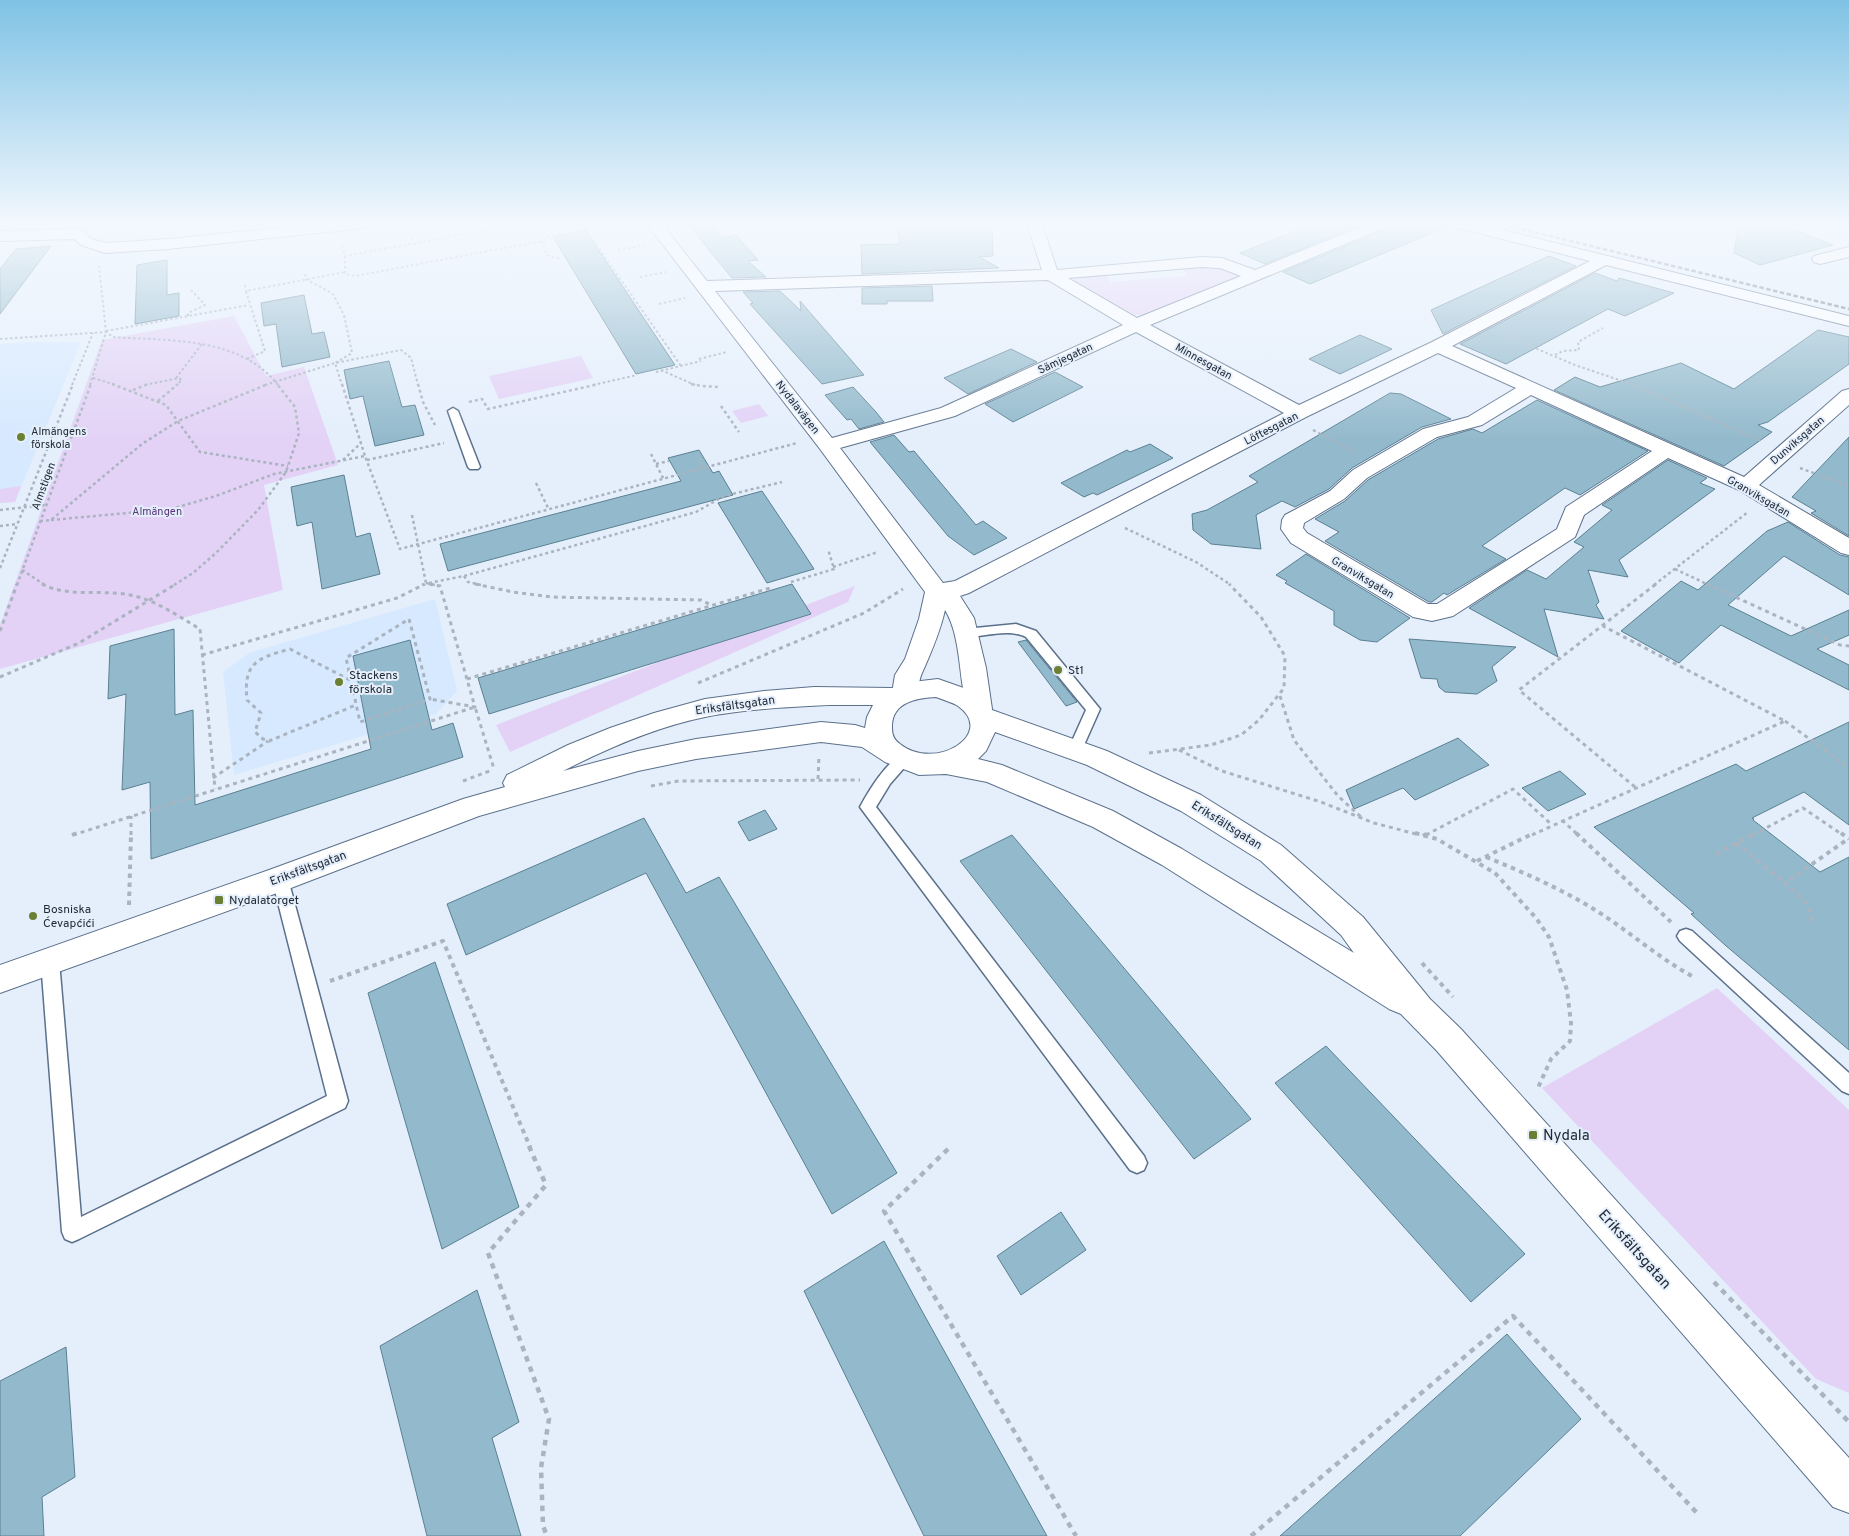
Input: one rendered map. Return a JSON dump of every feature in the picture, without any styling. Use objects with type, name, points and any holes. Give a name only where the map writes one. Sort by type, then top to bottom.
[{"type":"street","name":"Nydalavägen","points":[[699,296],[827,445],[915,560],[937,592],[950,599],[962,618],[974,668],[981,713]]},
{"type":"street","name":"Minnesgatan","points":[[1086,296],[1295,416]]},
{"type":"street","name":"Sämjegatan","points":[[827,445],[948,412],[1136,325],[1207,296]]},
{"type":"street","name":"Löftesgatan","points":[[937,592],[960,588],[1534,296]]},
{"type":"street","points":[[1747,296],[1849,321]]},
{"type":"street","name":"Granviksgatan","points":[[1438,346],[1746,486],[1849,548]]},
{"type":"street","name":"Granviksgatan","points":[[1530,388],[1475,421],[1430,433],[1376,464],[1360,474],[1337,495],[1292,520],[1292,530],[1299,538],[1421,611],[1432,613],[1445,610],[1568,532],[1574,512],[1667,450]]},
{"type":"street","name":"Dunviksgatan","points":[[1746,486],[1849,395]]},
{"type":"street","points":[[901,695],[908,675],[917,660],[931,619],[937,592]]},
{"type":"street","points":[[929,688],[954,692],[968,699],[981,713],[984,732],[978,745],[965,756],[948,764],[925,766],[897,756],[882,743],[878,733],[881,713],[901,695],[929,688]]},
{"type":"street","name":"Eriksfältsgatan","points":[[0,979],[280,879],[465,795],[558,761],[635,728],[716,705],[824,694],[901,695]]},
{"type":"street","name":"Eriksfältsgatan","points":[[981,713],[1097,758],[1191,802],[1271,853],[1352,926],[1418,1010],[1449,1040],[1849,1491]]},
{"type":"street","name":"Eriksfältsgatan","points":[[465,795],[696,749],[821,732],[855,735],[871,740],[897,756]]},
{"type":"street","name":"Eriksfältsgatan","points":[[948,764],[992,772],[1102,820],[1234,895],[1418,1010]]},
{"type":"lane","points":[[453,411],[474,467]]},
{"type":"lane","points":[[965,633],[976,634],[1014,628],[1023,629],[1031,634],[1093,709],[1075,750]]},
{"type":"lane","points":[[897,756],[868,807],[1137,1163]]},
{"type":"lane","points":[[50,961],[72,1232],[338,1101],[280,879]]},
{"type":"lane","points":[[1686,936],[1849,1085]]},
{"type":"path","name":"Almstigen","points":[[0,632],[93,378],[106,332],[102,296]]},
{"type":"path","points":[[188,316],[188,313],[205,305],[195,296]]},
{"type":"path","points":[[247,296],[248,305],[265,351],[247,359]]},
{"type":"path","points":[[333,296],[344,315],[352,353],[335,363]]},
{"type":"path","points":[[633,296],[681,366]]},
{"type":"path","points":[[659,304],[685,296]]},
{"type":"path","points":[[0,339],[106,332],[248,305]]},
{"type":"path","points":[[1479,324],[1554,356],[1625,381],[1849,486]]},
{"type":"path","points":[[1554,356],[1563,351],[1579,350],[1578,342],[1603,328]]},
{"type":"path","points":[[0,677],[79,643],[193,573],[216,553],[258,510],[286,472],[299,433],[295,407],[276,381],[253,362],[228,350],[202,344],[153,338],[113,337],[106,332]]},
{"type":"path","points":[[0,568],[93,333]]},
{"type":"path","points":[[175,378],[202,344]]},
{"type":"path","points":[[52,520],[142,444],[178,421],[276,381],[335,363],[401,350],[411,358],[423,402],[436,427]]},
{"type":"path","points":[[656,372],[730,351]]},
{"type":"path","points":[[335,363],[365,456],[400,548],[418,545],[799,443]]},
{"type":"path","points":[[661,370],[694,386],[703,388],[719,387]]},
{"type":"path","points":[[482,399],[488,409],[638,375]]},
{"type":"path","points":[[93,378],[132,390],[166,405],[200,452],[288,466]]},
{"type":"path","points":[[132,390],[150,383],[175,378],[182,380],[158,401]]},
{"type":"path","points":[[721,406],[739,432]]},
{"type":"path","points":[[1295,416],[1376,464]]},
{"type":"path","points":[[440,435],[444,443]]},
{"type":"path","points":[[367,460],[464,439]]},
{"type":"path","points":[[343,460],[361,443]]},
{"type":"path","points":[[651,454],[664,480]]},
{"type":"path","points":[[40,521],[171,509],[216,496],[274,474],[365,456]]},
{"type":"path","points":[[698,458],[705,469]]},
{"type":"path","points":[[656,464],[669,461]]},
{"type":"path","points":[[202,656],[397,598],[426,583],[464,576],[696,512],[724,496],[782,482]]},
{"type":"path","points":[[536,483],[549,510]]},
{"type":"path","points":[[1636,787],[1519,690],[1765,499]]},
{"type":"path","points":[[0,510],[46,505]]},
{"type":"path","points":[[151,517],[155,511]]},
{"type":"path","points":[[412,515],[426,583]]},
{"type":"path","points":[[1098,517],[1196,562],[1231,585],[1260,616],[1285,656],[1284,688],[1280,696],[1259,720],[1241,735],[1211,745],[1145,753]]},
{"type":"path","points":[[0,526],[18,524]]},
{"type":"path","points":[[828,549],[833,567]]},
{"type":"path","points":[[791,582],[834,569],[833,567],[881,551]]},
{"type":"path","points":[[692,686],[864,613],[914,582],[915,560]]},
{"type":"path","points":[[1675,569],[1760,610],[1840,645],[1849,646]]},
{"type":"path","points":[[22,570],[54,589],[75,592],[114,592],[132,595],[149,601],[200,628],[215,789]]},
{"type":"path","points":[[464,576],[468,582],[513,592],[551,597],[701,600],[712,605]]},
{"type":"path","points":[[426,583],[440,586],[494,769]]},
{"type":"path","points":[[467,679],[770,588]]},
{"type":"path","points":[[430,699],[409,619],[346,658],[360,722],[430,699],[475,707]]},
{"type":"path","points":[[1603,626],[1785,721],[1849,768]]},
{"type":"path","points":[[269,741],[263,740],[256,732],[261,712],[247,700],[245,681],[252,667],[267,655],[290,649],[351,680]]},
{"type":"path","points":[[1280,696],[1294,740],[1338,796],[1364,820]]},
{"type":"path","points":[[213,778],[269,741],[356,705]]},
{"type":"path","points":[[72,835],[475,707]]},
{"type":"path","points":[[1476,861],[1552,824],[1785,721]]},
{"type":"path","points":[[1179,750],[1222,771],[1321,802],[1364,820],[1437,839],[1495,872],[1536,918],[1549,937],[1568,990],[1571,1023],[1570,1041],[1551,1059],[1536,1092],[1529,1085]]},
{"type":"path","points":[[465,795],[494,769],[503,766]]},
{"type":"path","points":[[643,788],[679,781],[885,780]]},
{"type":"path","points":[[1422,836],[1513,789],[1552,824]]},
{"type":"path","points":[[1716,854],[1803,808],[1849,839],[1785,883]]},
{"type":"path","points":[[129,905],[131,816]]},
{"type":"path","points":[[1562,820],[1686,936]]},
{"type":"path","points":[[1736,843],[1785,883],[1808,905],[1812,921]]},
{"type":"path","points":[[1486,857],[1522,871],[1565,893],[1606,918],[1669,964],[1696,977]]},
{"type":"path","points":[[120,908],[139,902]]},
{"type":"path","points":[[309,989],[443,941],[546,1185],[488,1253],[549,1419],[541,1468],[544,1526],[547,1536]]},
{"type":"path","points":[[1417,958],[1457,1002]]},
{"type":"path","points":[[948,1149],[884,1212],[1076,1536]]},
{"type":"path","points":[[1710,1279],[1849,1422]]},
{"type":"path","points":[[1252,1536],[1513,1316],[1698,1513]]},
{"type":"shaded area","name":"Almängens förskola","points":[[81,342],[15,502],[0,503],[0,344]]},
{"type":"shaded area","name":"Stackens förskola","points":[[435,599],[457,691],[436,714],[234,775],[223,672],[251,652]]},
{"type":"green space","points":[[1098,296],[1198,296],[1149,315],[1135,315]]},
{"type":"green space","name":"Almängen","points":[[234,316],[266,376],[304,367],[338,465],[264,485],[283,590],[0,669],[0,625],[102,340]]},
{"type":"green space","points":[[581,356],[593,378],[499,399],[489,376]]},
{"type":"green space","points":[[759,404],[768,416],[741,423],[732,411]]},
{"type":"green space","points":[[21,486],[15,502],[0,503],[0,489]]},
{"type":"green space","points":[[855,586],[848,602],[510,752],[496,725]]},
{"type":"green space","points":[[1717,988],[1849,1110],[1849,1393],[1816,1379],[1542,1088]]},
{"type":"building","points":[[0,296],[14,296],[0,314]]},
{"type":"building","points":[[136,296],[179,296],[179,316],[135,324]]},
{"type":"building","points":[[304,296],[312,334],[324,332],[330,357],[282,367],[276,324],[264,326],[261,303]]},
{"type":"building","points":[[589,296],[629,296],[675,365],[636,374]]},
{"type":"building","points":[[746,296],[785,296],[801,311],[800,301],[864,375],[822,384],[750,304],[753,303]]},
{"type":"building","points":[[862,296],[933,296],[933,301],[887,301],[887,304],[862,304]]},
{"type":"building","points":[[1462,296],[1518,296],[1443,334],[1431,310]]},
{"type":"building","points":[[1552,296],[1668,296],[1625,316],[1608,309],[1506,364],[1460,344]]},
{"type":"building","points":[[1818,330],[1849,337],[1849,364],[1768,422],[1758,425],[1772,432],[1724,466],[1554,390],[1575,377],[1600,387],[1681,363],[1734,389]]},
{"type":"building","points":[[1360,335],[1392,349],[1340,374],[1309,359]]},
{"type":"building","points":[[1011,349],[1037,362],[968,394],[944,378]]},
{"type":"building","points":[[389,361],[402,407],[415,405],[424,435],[375,446],[363,396],[350,399],[344,370]]},
{"type":"building","points":[[1055,372],[1083,387],[1013,422],[985,404]]},
{"type":"building","points":[[853,387],[884,422],[859,429],[851,419],[847,420],[825,395]]},
{"type":"building","points":[[1390,393],[1401,394],[1451,419],[1422,427],[1352,468],[1329,489],[1295,507],[1282,501],[1256,515],[1261,549],[1211,544],[1193,530],[1192,514],[1207,510],[1258,482],[1249,476]]},
{"type":"building","points":[[1537,400],[1648,451],[1580,495],[1565,488],[1482,546],[1506,559],[1447,595],[1444,593],[1432,602],[1325,541],[1339,532],[1315,519],[1345,501],[1368,480],[1438,439],[1473,429],[1482,433]]},
{"type":"building","points":[[894,435],[909,452],[914,451],[976,525],[983,521],[1007,538],[974,555],[948,536],[870,442]]},
{"type":"building","points":[[1849,437],[1849,536],[1811,513],[1816,511],[1792,497]]},
{"type":"building","points":[[1150,444],[1173,458],[1097,495],[1093,493],[1084,497],[1061,483],[1127,450],[1130,452]]},
{"type":"building","points":[[699,450],[713,473],[719,471],[733,495],[448,571],[440,544],[681,481],[668,458]]},
{"type":"building","points":[[1668,460],[1707,478],[1700,483],[1715,489],[1619,560],[1628,577],[1588,570],[1599,602],[1596,605],[1604,619],[1544,609],[1558,657],[1469,608],[1527,570],[1546,579],[1584,547],[1574,542],[1612,510],[1602,505]]},
{"type":"building","points":[[344,475],[356,537],[370,533],[380,574],[322,589],[312,522],[297,526],[291,487]]},
{"type":"building","points":[[762,491],[814,569],[767,583],[718,503]]},
{"type":"building","points":[[1788,522],[1840,555],[1849,557],[1849,595],[1784,556],[1728,605],[1791,636],[1849,610],[1849,635],[1817,649],[1849,665],[1849,690],[1721,625],[1679,663],[1621,631],[1681,581],[1698,590],[1767,531]]},
{"type":"building","points":[[1306,554],[1410,618],[1377,642],[1360,640],[1334,625],[1334,611],[1285,583],[1287,581],[1276,575]]},
{"type":"building","points":[[792,584],[811,614],[489,714],[478,678]]},
{"type":"building","points":[[174,629],[175,715],[193,710],[195,805],[371,749],[353,656],[410,640],[432,730],[453,723],[463,757],[151,859],[150,782],[122,790],[126,694],[108,699],[110,646]]},
{"type":"building","points":[[1409,639],[1516,647],[1492,667],[1497,681],[1477,694],[1445,692],[1439,687],[1437,679],[1421,678]]},
{"type":"building","points":[[1026,640],[1077,702],[1066,706],[1018,642]]},
{"type":"building","points":[[1849,722],[1849,825],[1804,792],[1752,818],[1820,872],[1849,857],[1849,1050],[1725,945],[1691,914],[1694,913],[1594,827],[1736,764],[1746,771]]},
{"type":"building","points":[[1458,738],[1489,765],[1415,800],[1403,788],[1354,809],[1346,790]]},
{"type":"building","points":[[1560,771],[1586,794],[1548,811],[1522,788]]},
{"type":"building","points":[[765,810],[777,829],[749,841],[738,822]]},
{"type":"building","points":[[644,818],[686,893],[719,877],[897,1173],[832,1214],[646,873],[466,955],[447,904]]},
{"type":"building","points":[[1012,835],[1251,1119],[1194,1159],[960,861]]},
{"type":"building","points":[[435,962],[519,1207],[442,1249],[368,993]]},
{"type":"building","points":[[1326,1046],[1525,1254],[1471,1302],[1275,1083]]},
{"type":"building","points":[[1061,1212],[1086,1250],[1021,1295],[997,1256]]},
{"type":"building","points":[[884,1241],[1047,1536],[924,1536],[804,1291]]},
{"type":"building","points":[[477,1290],[519,1422],[492,1438],[521,1536],[427,1536],[380,1346]]},
{"type":"building","points":[[1507,1334],[1581,1419],[1460,1536],[1280,1536]]},
{"type":"building","points":[[66,1347],[75,1477],[42,1497],[44,1536],[0,1536],[0,1381]]},
{"type":"railway","points":[[1794,296],[1849,309]]},
{"type":"place","name":"Almängens förskola","points":[[21,437]]},
{"type":"place","name":"St1","points":[[1058,670]]},
{"type":"place","name":"Stackens förskola","points":[[339,682]]},
{"type":"place","name":"Nydalatorget","points":[[219,900]]},
{"type":"place","name":"Bosniska Ćevapćići","points":[[33,916]]},
{"type":"place","name":"Nydala","points":[[1533,1135]]}]
